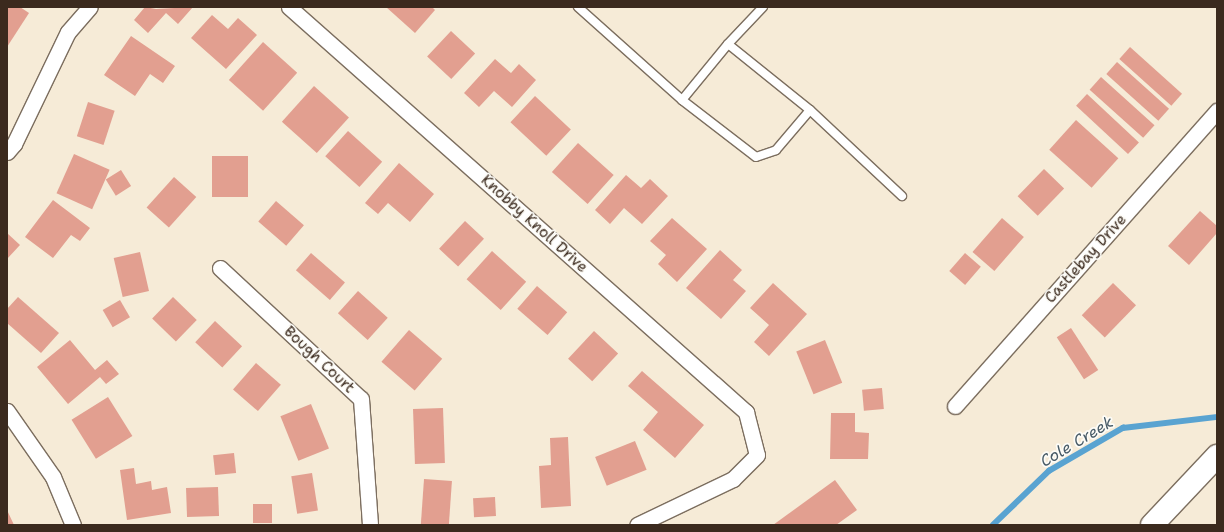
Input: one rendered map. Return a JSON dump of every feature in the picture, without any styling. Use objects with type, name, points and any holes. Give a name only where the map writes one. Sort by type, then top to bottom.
[{"type":"main road","points":[[1152,525],[1217,456]]},
{"type":"street","points":[[7,152],[14,144],[68,32],[90,7]]},
{"type":"street","name":"Knobby Knoll Drive","points":[[289,7],[746,412],[757,455],[733,479],[637,525]]},
{"type":"street","name":"Castlebay Drive","points":[[955,406],[1217,112]]},
{"type":"street","name":"Bough Court","points":[[220,268],[361,399],[370,525]]},
{"type":"street","points":[[7,411],[53,478],[73,525]]},
{"type":"lane","points":[[578,7],[682,100],[756,157],[776,150],[810,110]]},
{"type":"lane","points":[[682,100],[728,44],[763,7]]},
{"type":"lane","points":[[728,44],[810,110],[902,196]]},
{"type":"building","points":[[7,7],[20,7],[29,13],[7,47]]},
{"type":"building","points":[[145,7],[156,9],[193,7],[178,24],[166,13],[148,33],[134,20]]},
{"type":"building","points":[[386,7],[432,7],[435,10],[415,33]]},
{"type":"building","points":[[212,15],[228,29],[238,18],[257,35],[226,69],[191,38]]},
{"type":"building","points":[[451,31],[475,54],[451,79],[427,57]]},
{"type":"building","points":[[131,36],[175,66],[163,83],[150,74],[135,96],[104,75]]},
{"type":"building","points":[[263,42],[297,73],[263,111],[229,80]]},
{"type":"building","points":[[1130,47],[1182,94],[1171,106],[1119,59]]},
{"type":"building","points":[[495,59],[511,73],[519,64],[536,80],[512,107],[494,91],[479,107],[464,93]]},
{"type":"building","points":[[1117,62],[1169,109],[1158,121],[1106,74]]},
{"type":"building","points":[[1101,77],[1155,125],[1143,138],[1090,90]]},
{"type":"building","points":[[314,86],[349,117],[317,153],[282,122]]},
{"type":"building","points":[[1087,94],[1139,142],[1128,154],[1076,106]]},
{"type":"building","points":[[535,96],[571,129],[546,156],[510,122]]},
{"type":"building","points":[[88,102],[115,111],[104,145],[77,136]]},
{"type":"building","points":[[1076,120],[1118,158],[1092,188],[1049,150]]},
{"type":"building","points":[[348,131],[382,162],[359,187],[325,156]]},
{"type":"building","points":[[578,143],[614,175],[588,204],[552,172]]},
{"type":"building","points":[[74,154],[110,170],[92,209],[57,193]]},
{"type":"building","points":[[212,156],[248,156],[248,197],[212,197]]},
{"type":"building","points":[[399,163],[434,194],[410,222],[388,203],[378,214],[365,203]]},
{"type":"building","points":[[1044,169],[1064,188],[1038,216],[1018,196]]},
{"type":"building","points":[[121,170],[131,186],[116,196],[106,180]]},
{"type":"building","points":[[626,175],[641,188],[650,179],[668,196],[642,224],[624,208],[610,224],[595,210]]},
{"type":"building","points":[[174,177],[196,197],[169,228],[147,207]]},
{"type":"building","points":[[53,200],[90,228],[80,241],[71,235],[53,258],[25,237]]},
{"type":"building","points":[[276,201],[304,225],[286,246],[258,221]]},
{"type":"building","points":[[1200,211],[1217,226],[1217,233],[1189,265],[1168,246]]},
{"type":"building","points":[[672,218],[707,249],[677,282],[658,264],[666,255],[650,241]]},
{"type":"building","points":[[1002,218],[1024,237],[994,271],[972,252]]},
{"type":"building","points":[[465,221],[484,239],[458,267],[439,249]]},
{"type":"building","points":[[7,233],[20,245],[7,259]]},
{"type":"building","points":[[720,250],[742,270],[733,280],[746,291],[721,319],[686,288]]},
{"type":"building","points":[[492,251],[526,282],[501,310],[467,279]]},
{"type":"building","points":[[140,252],[149,291],[123,297],[114,258]]},
{"type":"building","points":[[311,253],[345,283],[330,300],[296,270]]},
{"type":"building","points":[[965,253],[981,267],[965,285],[949,271]]},
{"type":"building","points":[[773,283],[807,314],[769,356],[754,342],[769,325],[750,308]]},
{"type":"building","points":[[1113,283],[1136,305],[1105,338],[1082,315]]},
{"type":"building","points":[[537,286],[567,312],[548,335],[517,309]]},
{"type":"building","points":[[358,291],[388,318],[368,340],[338,313]]},
{"type":"building","points":[[18,297],[59,333],[41,353],[7,323],[7,309]]},
{"type":"building","points":[[173,297],[197,320],[176,342],[152,319]]},
{"type":"building","points":[[120,300],[130,317],[113,327],[103,310]]},
{"type":"building","points":[[215,321],[242,346],[222,367],[195,342]]},
{"type":"building","points":[[1071,328],[1098,370],[1084,379],[1057,337]]},
{"type":"building","points":[[409,330],[442,359],[415,391],[381,362]]},
{"type":"building","points":[[594,331],[618,354],[592,381],[568,359]]},
{"type":"building","points":[[70,340],[95,370],[107,360],[119,374],[106,384],[100,377],[68,404],[37,367]]},
{"type":"building","points":[[825,340],[842,383],[813,394],[796,352]]},
{"type":"building","points":[[256,363],[281,385],[258,411],[233,389]]},
{"type":"building","points":[[642,371],[704,425],[675,458],[643,430],[658,412],[628,386]]},
{"type":"building","points":[[882,388],[884,409],[864,411],[862,390]]},
{"type":"building","points":[[108,397],[132,436],[96,459],[72,420]]},
{"type":"building","points":[[311,404],[329,449],[298,461],[280,416]]},
{"type":"building","points":[[443,408],[445,463],[415,464],[413,409]]},
{"type":"building","points":[[831,413],[855,413],[855,432],[869,433],[868,459],[830,459]]},
{"type":"building","points":[[568,437],[571,506],[541,508],[539,466],[551,465],[550,438]]},
{"type":"building","points":[[635,441],[647,470],[607,486],[595,457]]},
{"type":"building","points":[[234,453],[236,473],[215,475],[213,455]]},
{"type":"building","points":[[134,468],[136,484],[151,481],[152,490],[167,487],[171,513],[127,520],[120,470]]},
{"type":"building","points":[[312,473],[318,511],[297,514],[291,476]]},
{"type":"building","points":[[424,479],[452,481],[449,525],[421,524]]},
{"type":"building","points":[[835,480],[857,510],[836,525],[773,525]]},
{"type":"building","points":[[218,487],[219,516],[187,517],[186,488]]},
{"type":"building","points":[[495,497],[496,516],[474,517],[473,498]]},
{"type":"building","points":[[253,504],[272,504],[272,523],[253,523]]},
{"type":"building","points":[[7,510],[14,525],[7,525]]},
{"type":"waterway","name":"Cole Creek","points":[[993,525],[1049,471],[1123,428],[1217,417]]}]
